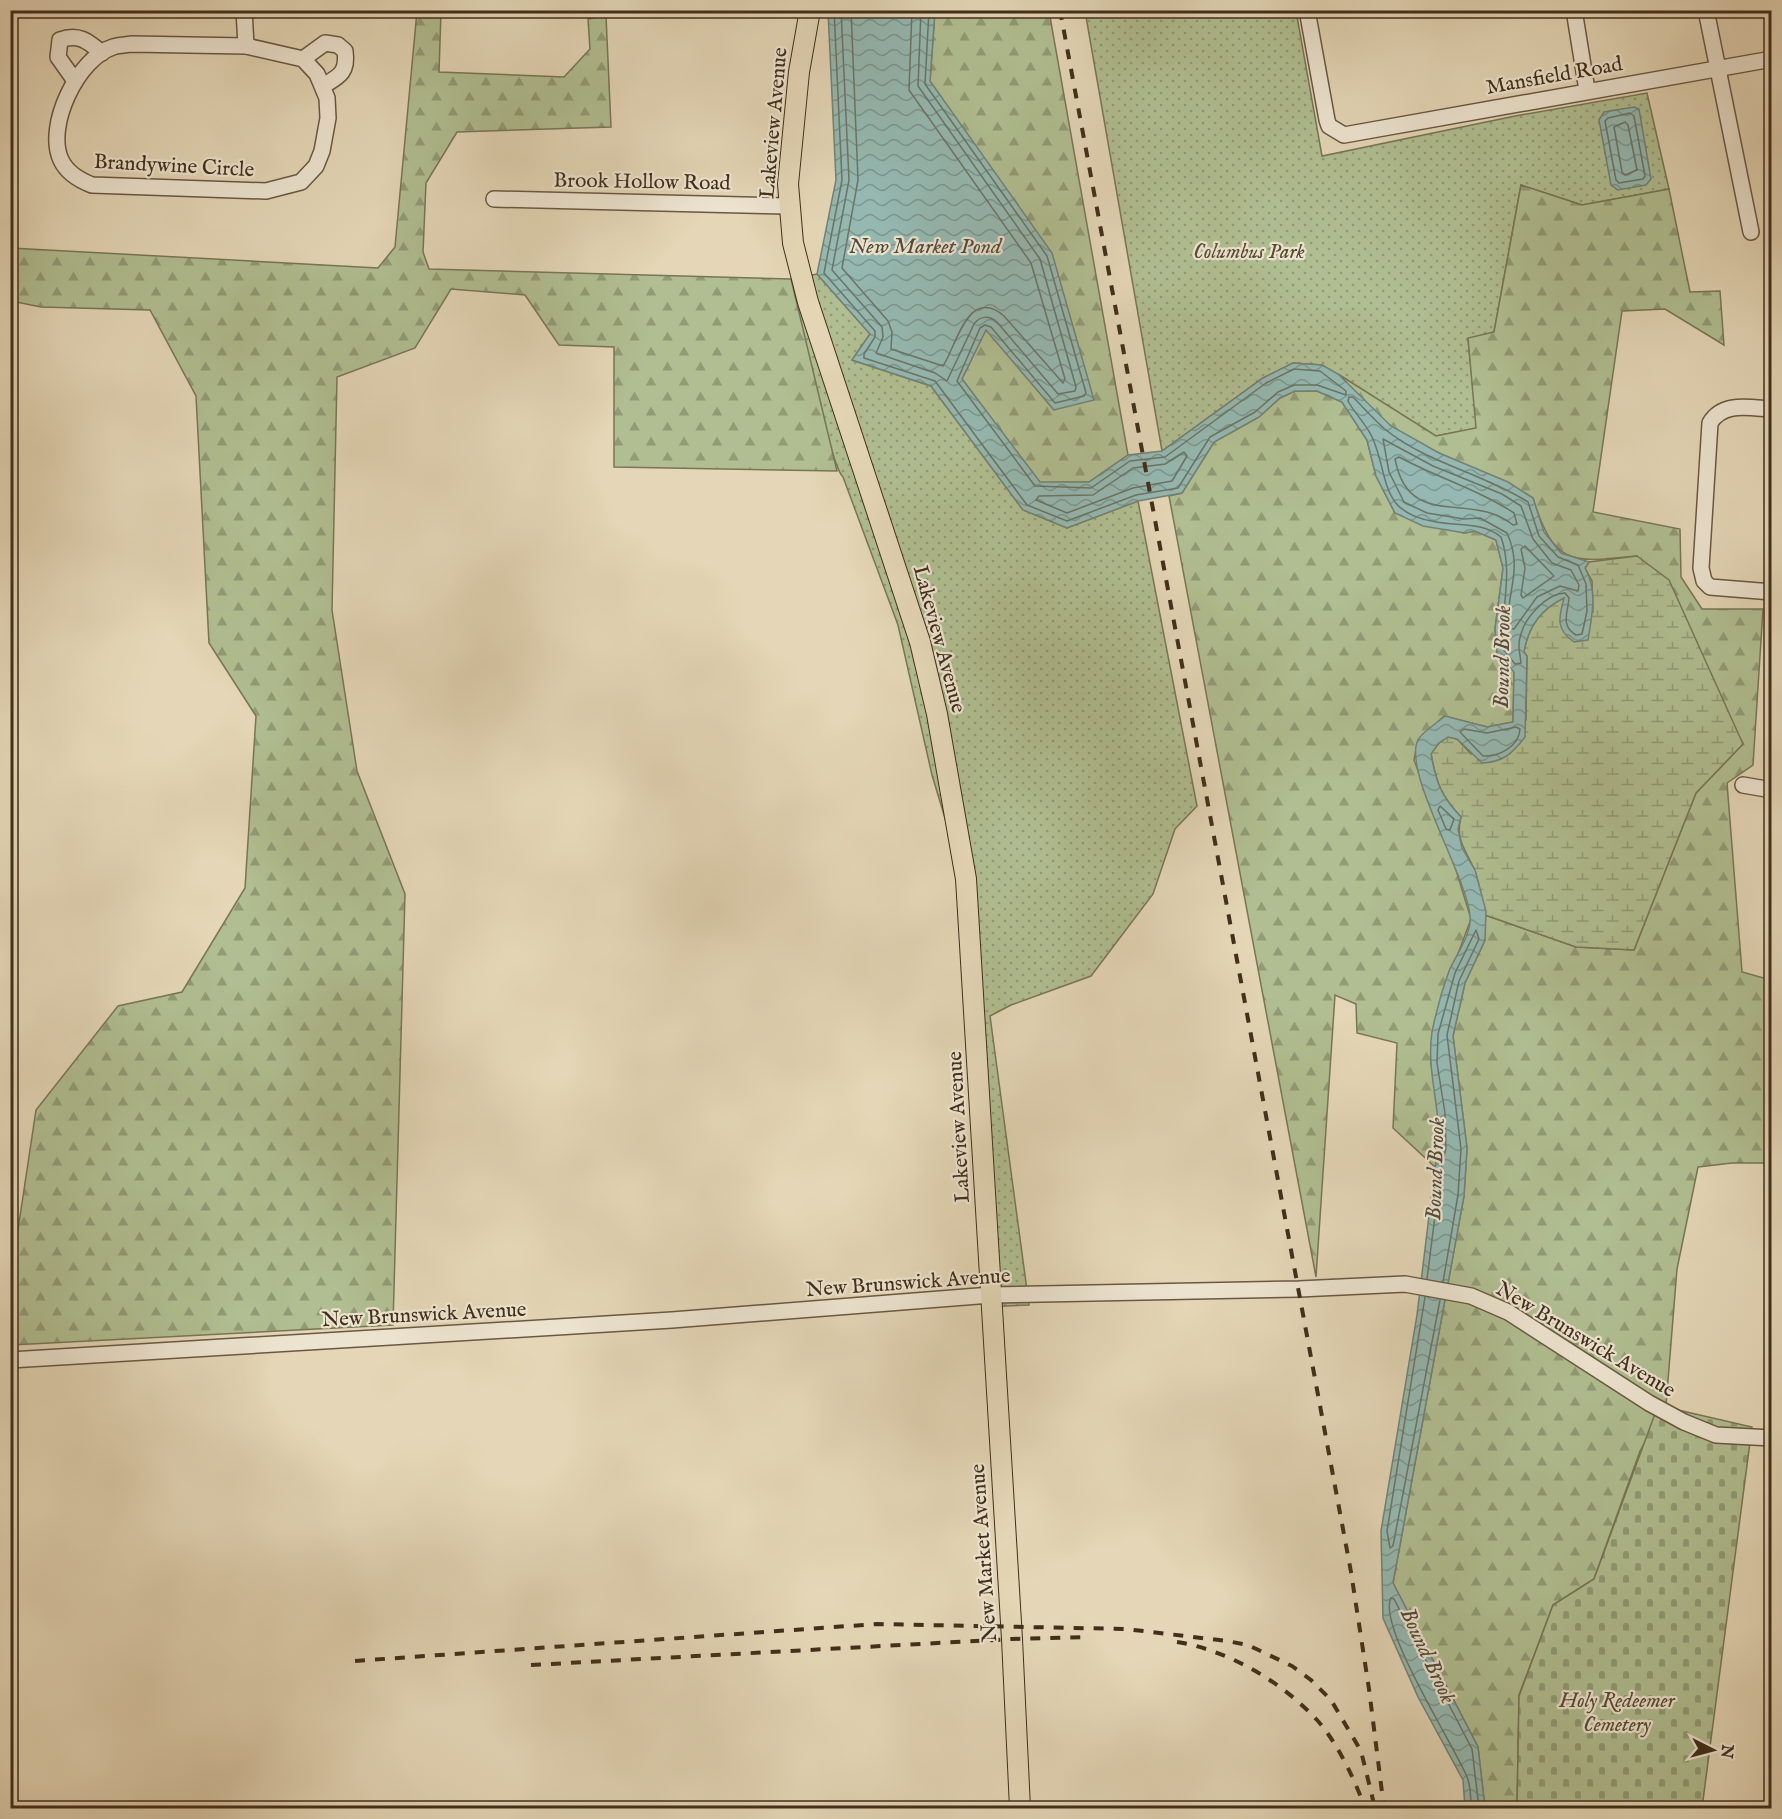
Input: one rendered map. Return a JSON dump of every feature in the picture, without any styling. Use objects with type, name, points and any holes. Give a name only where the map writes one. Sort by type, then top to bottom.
[{"type":"main road","name":"Lakeview Avenue","points":[[810,10],[791,136],[788,206],[793,243],[808,302],[920,642],[953,796],[966,879],[991,1295]]},
{"type":"main road","name":"New Market Avenue","points":[[991,1295],[1020,1809]]},
{"type":"street","points":[[244,10],[246,46]]},
{"type":"street","name":"Mansfield Road","points":[[1307,10],[1327,120],[1329,126],[1344,135],[1772,58]]},
{"type":"street","points":[[1574,10],[1587,90]]},
{"type":"street","points":[[1706,10],[1716,69],[1751,232]]},
{"type":"street","points":[[75,81],[58,57],[60,40],[72,36],[87,40],[102,53]]},
{"type":"street","points":[[303,59],[325,43],[338,45],[345,51],[347,64],[343,74],[323,86]]},
{"type":"street","name":"Brandywine Circle","points":[[132,44],[246,46],[270,49],[303,59],[317,74],[323,86],[327,118],[316,166],[296,185],[266,191],[92,185],[81,181],[62,162],[56,142],[60,113],[75,81],[102,53],[112,47],[132,44]]},
{"type":"street","name":"Brook Hollow Road","points":[[494,199],[788,206]]},
{"type":"street","points":[[1772,409],[1727,408],[1714,416],[1708,431],[1701,575],[1710,587],[1720,590],[1772,592]]},
{"type":"street","points":[[1743,785],[1772,790]]},
{"type":"street","name":"New Brunswick Avenue","points":[[10,1360],[727,1317],[991,1295],[1299,1289],[1405,1284],[1471,1296],[1508,1312],[1649,1403],[1684,1422],[1716,1435],[1772,1438]]},
{"type":"green space","points":[[417,11],[441,11],[439,72],[564,77],[590,49],[588,19],[606,16],[611,127],[457,132],[426,183],[423,252],[429,269],[791,279],[837,471],[614,467],[614,347],[559,345],[525,295],[451,289],[415,348],[337,377],[332,610],[357,771],[405,894],[393,1325],[12,1345],[11,1252],[16,1243],[36,1110],[118,1006],[182,992],[245,888],[256,716],[209,643],[196,396],[150,310],[41,307],[11,301],[11,248],[378,268],[395,247]]},
{"type":"green space","points":[[935,11],[1049,11],[1128,455],[1089,482],[1040,483],[962,379],[986,329],[1054,410],[930,81]]},
{"type":"green space","name":"Columbus Park","points":[[1085,11],[1296,11],[1322,156],[1515,116],[1647,93],[1669,189],[1582,205],[1521,185],[1494,332],[1468,339],[1477,428],[1436,436],[1322,365],[1293,363],[1263,378],[1162,451]]},
{"type":"green space","points":[[1521,185],[1582,205],[1669,189],[1690,292],[1720,291],[1724,345],[1665,309],[1622,311],[1593,512],[1680,529],[1681,577],[1702,609],[1763,609],[1753,765],[1727,783],[1742,972],[1771,980],[1771,1163],[1732,1163],[1698,1167],[1677,1269],[1666,1405],[1640,1451],[1594,1579],[1553,1605],[1519,1695],[1517,1808],[1485,1808],[1478,1747],[1393,1583],[1464,1196],[1467,1148],[1453,1036],[1465,983],[1485,940],[1485,915],[1576,947],[1634,950],[1696,793],[1743,744],[1637,556],[1581,559],[1568,555],[1549,537],[1533,498],[1408,437],[1377,414],[1338,374],[1436,436],[1476,428],[1468,338],[1494,332]]},
{"type":"green space","points":[[817,274],[870,334],[852,360],[931,386],[1023,510],[1067,528],[1138,501],[1197,806],[1175,829],[1153,894],[1091,976],[1011,1005],[990,1016],[1029,1305],[986,1307],[960,868],[932,775],[898,625],[837,466],[814,384],[791,279]]},
{"type":"green space","points":[[1295,391],[1317,391],[1342,402],[1367,440],[1376,476],[1395,513],[1464,533],[1475,531],[1496,540],[1503,568],[1495,629],[1497,653],[1514,671],[1513,722],[1487,727],[1444,716],[1418,740],[1414,760],[1456,870],[1471,919],[1440,1002],[1431,1063],[1439,1114],[1440,1148],[1435,1167],[1393,1128],[1397,1043],[1357,1033],[1356,1004],[1335,995],[1316,1277],[1169,496],[1182,493],[1214,442],[1259,417],[1280,398]]},
{"type":"green space","points":[[1637,556],[1669,580],[1743,744],[1696,793],[1634,950],[1576,947],[1485,915],[1476,874],[1460,839],[1461,817],[1440,788],[1431,753],[1448,737],[1457,739],[1471,754],[1526,720],[1527,656],[1524,652],[1532,626],[1549,607],[1565,597],[1593,612],[1592,581],[1585,568],[1589,562]]},
{"type":"green space","name":"Holy Redeemer Cemetery","points":[[1659,1403],[1678,1410],[1752,1427],[1702,1808],[1517,1808],[1519,1696],[1553,1605],[1594,1579]]},
{"type":"water","points":[[828,11],[935,11],[930,81],[1052,253],[1094,400],[1054,410],[986,330],[962,379],[1040,482],[1089,482],[1128,455],[1162,451],[1263,378],[1293,363],[1322,365],[1338,374],[1391,426],[1439,453],[1508,482],[1533,498],[1544,532],[1561,553],[1589,562],[1585,568],[1592,585],[1593,603],[1588,640],[1574,642],[1561,627],[1560,617],[1564,598],[1542,613],[1532,627],[1526,643],[1524,652],[1527,656],[1525,737],[1511,752],[1496,761],[1482,763],[1457,739],[1448,737],[1439,743],[1431,754],[1440,788],[1461,817],[1458,829],[1462,848],[1475,870],[1486,911],[1485,940],[1465,983],[1453,1036],[1467,1148],[1464,1196],[1393,1583],[1478,1747],[1485,1808],[1465,1808],[1463,1780],[1418,1697],[1383,1618],[1381,1531],[1417,1315],[1438,1150],[1439,1133],[1431,1066],[1432,1032],[1446,978],[1466,937],[1470,923],[1466,898],[1427,799],[1419,775],[1416,755],[1420,737],[1445,716],[1487,727],[1513,722],[1514,672],[1497,653],[1495,629],[1503,568],[1496,540],[1475,531],[1465,533],[1423,526],[1395,513],[1376,476],[1367,440],[1342,402],[1317,391],[1295,391],[1280,398],[1259,417],[1214,442],[1182,493],[1138,501],[1067,528],[1023,510],[931,386],[852,360],[870,334],[817,274],[836,180]]},
{"type":"water","points":[[1634,107],[1639,109],[1651,179],[1646,185],[1618,190],[1611,185],[1599,120],[1604,112]]},
{"type":"railway","points":[[1060,10],[1351,1572],[1384,1808]]},
{"type":"railway","points":[[355,1661],[877,1624],[1126,1629],[1227,1641],[1248,1645],[1292,1666],[1311,1680],[1331,1700],[1361,1751],[1375,1808]]},
{"type":"railway","points":[[531,1665],[1085,1637]]},
{"type":"railway","points":[[1177,1642],[1196,1646],[1234,1660],[1271,1681],[1303,1706],[1317,1720],[1338,1750],[1365,1808]]},
{"type":"water label","name":"New Market Pond","points":[[925,245]]},
{"type":"water label","name":"Bound Brook","points":[[1501,657]]},
{"type":"water label","name":"Bound Brook","points":[[1434,1169]]},
{"type":"water label","name":"Bound Brook","points":[[1429,1655]]}]
